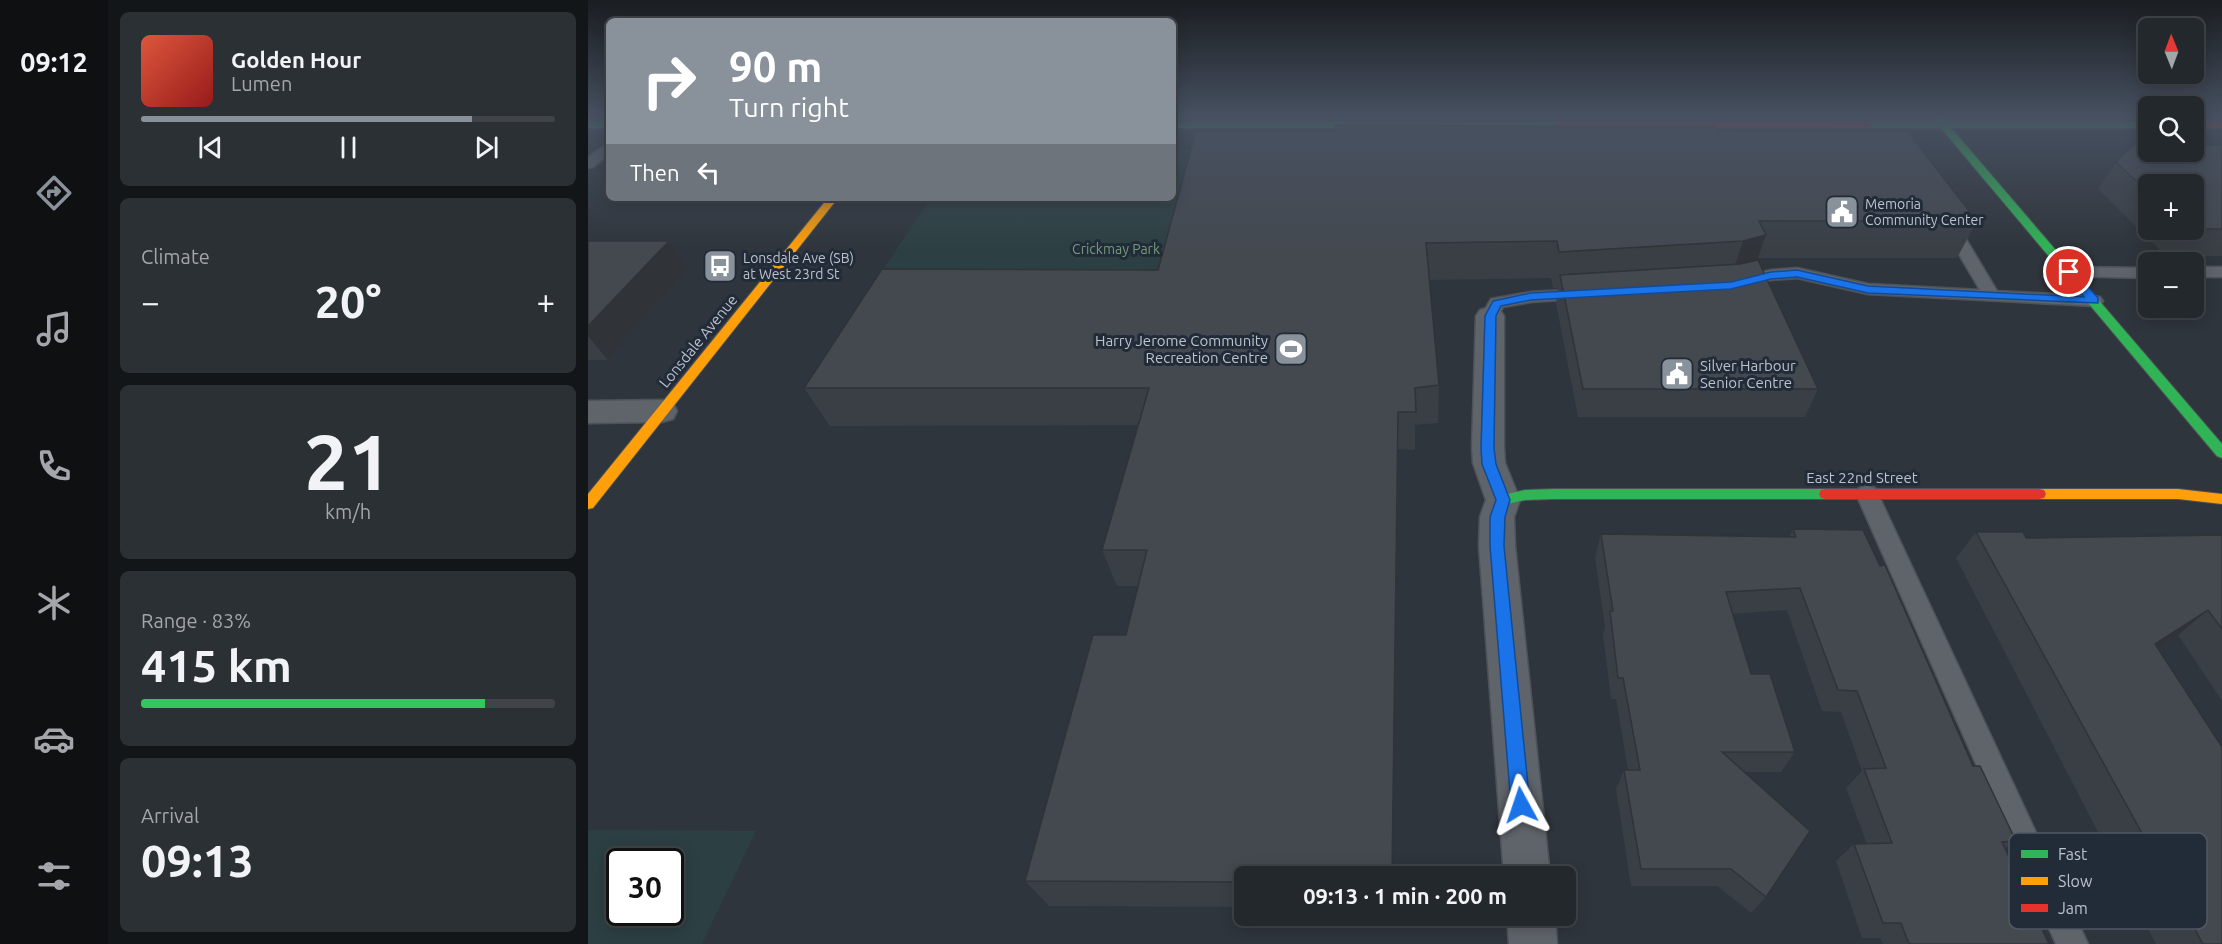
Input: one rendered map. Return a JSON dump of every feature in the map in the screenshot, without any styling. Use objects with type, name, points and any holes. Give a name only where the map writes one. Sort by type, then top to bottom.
[{"type":"street","points":[[1975,161],[2222,453]]},
{"type":"street","name":"Lonsdale Avenue","points":[[588,504],[831,201]]},
{"type":"street","points":[[1490,316],[1489,464],[1503,500],[1497,517],[1497,546],[1526,866]]},
{"type":"street","points":[[588,412],[662,411]]},
{"type":"street","name":"East 22nd Street","points":[[1503,500],[1525,495],[1554,494],[2178,494],[2222,499]]},
{"type":"street","points":[[1532,926],[1533,944]]},
{"type":"lane","points":[[1947,212],[1949,224],[1992,296]]},
{"type":"lane","points":[[2069,272],[2138,273]]},
{"type":"lane","points":[[2204,272],[2222,272]]},
{"type":"lane","points":[[1720,286],[1771,275],[1797,273],[1868,289],[2094,301]]},
{"type":"lane","points":[[1490,316],[1497,303],[1531,297],[1601,293]]},
{"type":"lane","points":[[1867,494],[2021,833]]},
{"type":"lane","points":[[2065,929],[2072,944]]},
{"type":"green space","name":"Crickmay Park","points":[[1176,161],[1193,161],[1158,300],[863,299],[929,201],[1176,201]]},
{"type":"green space","points":[[588,830],[756,831],[702,944],[588,944]]},
{"type":"building","points":[[1188,161],[1930,161],[1977,221],[1759,221],[1766,235],[1743,241],[1559,252],[1557,241],[1426,243],[1439,385],[1415,388],[1416,412],[1398,412],[1392,866],[1234,866],[1234,882],[1025,881],[1093,635],[1126,635],[1147,550],[1102,550],[1149,388],[804,388],[882,269],[1158,270]]},
{"type":"building","points":[[2222,161],[2222,229],[2204,229],[2204,174],[2138,174],[2138,183],[2116,162]]},
{"type":"building","points":[[588,241],[669,241],[588,326]]},
{"type":"building","points":[[1758,260],[1818,389],[1583,389],[1560,275],[1740,264]]},
{"type":"building","points":[[1793,529],[1863,530],[1880,566],[1885,565],[1973,766],[1980,766],[2012,833],[2009,833],[2009,842],[2002,842],[2009,857],[2009,929],[2042,929],[2049,944],[1909,944],[1901,923],[1883,923],[1854,844],[1892,843],[1864,769],[1886,768],[1857,691],[1838,690],[1800,588],[1726,592],[1751,674],[1770,674],[1795,752],[1722,752],[1810,831],[1766,897],[1731,869],[1641,869],[1624,770],[1640,770],[1623,678],[1618,678],[1610,611],[1613,611],[1601,534],[1796,537]]},
{"type":"building","points":[[1976,532],[2023,532],[2026,538],[2222,535],[2222,629],[2208,610],[2155,644],[2222,747],[2222,944],[2203,944],[2195,929],[2207,929],[2207,833],[2142,833]]},
{"type":"traffic: fast","points":[[1974,161],[2222,453]]},
{"type":"traffic: fast","points":[[1503,500],[1525,495],[1554,494],[1826,494]]},
{"type":"traffic: slow","points":[[588,504],[831,201]]},
{"type":"traffic: slow","points":[[2039,494],[2178,494],[2222,499]]},
{"type":"traffic: jam","points":[[1826,494],[2039,494]]},
{"type":"place","name":"Memoria Community Center","points":[[1842,212]]},
{"type":"place","name":"Lonsdale Ave (SB) at West 23rd St","points":[[720,266]]},
{"type":"place","name":"Harry Jerome Community Recreation Centre","points":[[1291,349]]},
{"type":"place","name":"Silver Harbour Senior Centre","points":[[1677,374]]},
{"type":"route","points":[[1521,805],[1497,546],[1497,517],[1503,500],[1489,464],[1488,448],[1490,316],[1497,303],[1531,297],[1731,285],[1771,275],[1797,273],[1868,289],[2094,301],[2069,272]]}]
